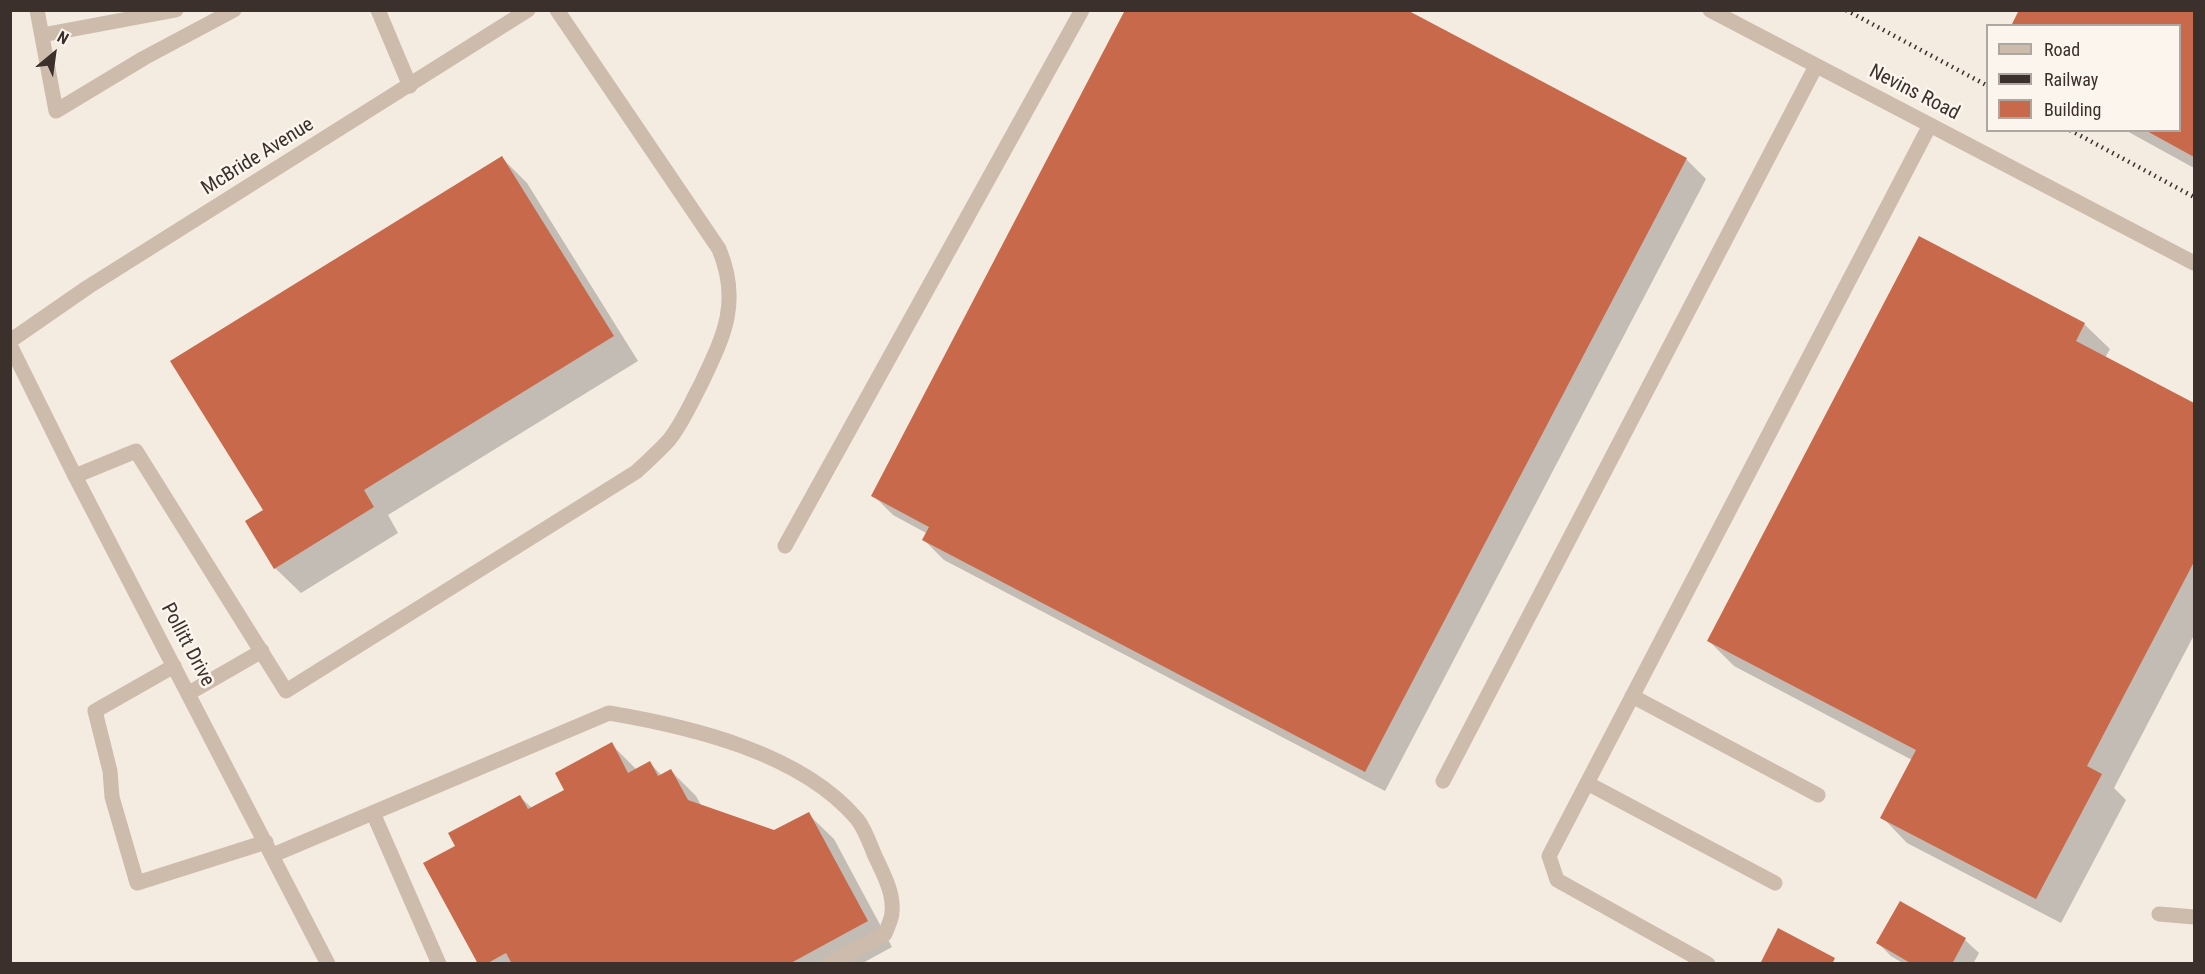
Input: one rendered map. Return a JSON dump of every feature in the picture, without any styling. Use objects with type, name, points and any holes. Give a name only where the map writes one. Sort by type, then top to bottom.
[{"type":"street","points":[[37,10],[56,111],[144,58],[234,10]]},
{"type":"street","points":[[42,35],[176,10]]},
{"type":"street","points":[[378,10],[410,86]]},
{"type":"street","name":"McBride Avenue","points":[[10,343],[88,287],[528,10]]},
{"type":"street","points":[[75,476],[136,451],[286,691],[636,472],[669,440],[690,407],[711,363],[728,320],[729,285],[726,266],[719,249],[557,10]]},
{"type":"street","points":[[785,546],[1082,10]]},
{"type":"street","name":"Nevins Road","points":[[1710,10],[2194,263]]},
{"type":"street","points":[[1443,781],[1816,66]]},
{"type":"street","points":[[1708,963],[1557,880],[1549,856],[1930,125]]},
{"type":"street","name":"Pollitt Drive","points":[[10,343],[75,476],[328,963]]},
{"type":"street","points":[[189,693],[262,651]]},
{"type":"street","points":[[174,666],[95,711],[110,771],[112,797],[137,883],[269,849],[373,813],[609,713],[660,722],[737,744],[798,772],[826,788],[859,820],[888,884],[892,913],[885,934],[828,963]]},
{"type":"street","points":[[1632,696],[1818,795]]},
{"type":"street","points":[[1587,783],[1774,883]]},
{"type":"street","points":[[373,813],[439,963]]},
{"type":"street","points":[[2159,914],[2194,917]]},
{"type":"building","points":[[1125,10],[1407,10],[1687,158],[1365,772],[922,540],[929,527],[871,496]]},
{"type":"building","points":[[2019,10],[2194,10],[2194,157],[2149,132],[2181,132],[2181,24],[2012,24]]},
{"type":"building","points":[[502,156],[614,336],[364,490],[374,507],[274,569],[245,521],[263,510],[170,361]]},
{"type":"building","points":[[1919,236],[2085,323],[2076,341],[2194,403],[2194,562],[2087,766],[2102,774],[2036,899],[1880,818],[1916,750],[1707,641]]},
{"type":"building","points":[[612,742],[628,773],[650,761],[658,776],[671,769],[688,800],[774,830],[809,812],[868,921],[789,964],[512,964],[506,953],[486,964],[478,964],[423,863],[455,846],[448,833],[520,795],[528,809],[564,790],[555,773]]},
{"type":"building","points":[[1900,901],[1966,938],[1952,964],[1912,964],[1876,943]]},
{"type":"building","points":[[1778,928],[1835,958],[1832,964],[1760,964]]},
{"type":"railway","points":[[1846,10],[1986,85]]},
{"type":"railway","points":[[2074,132],[2194,197]]}]
